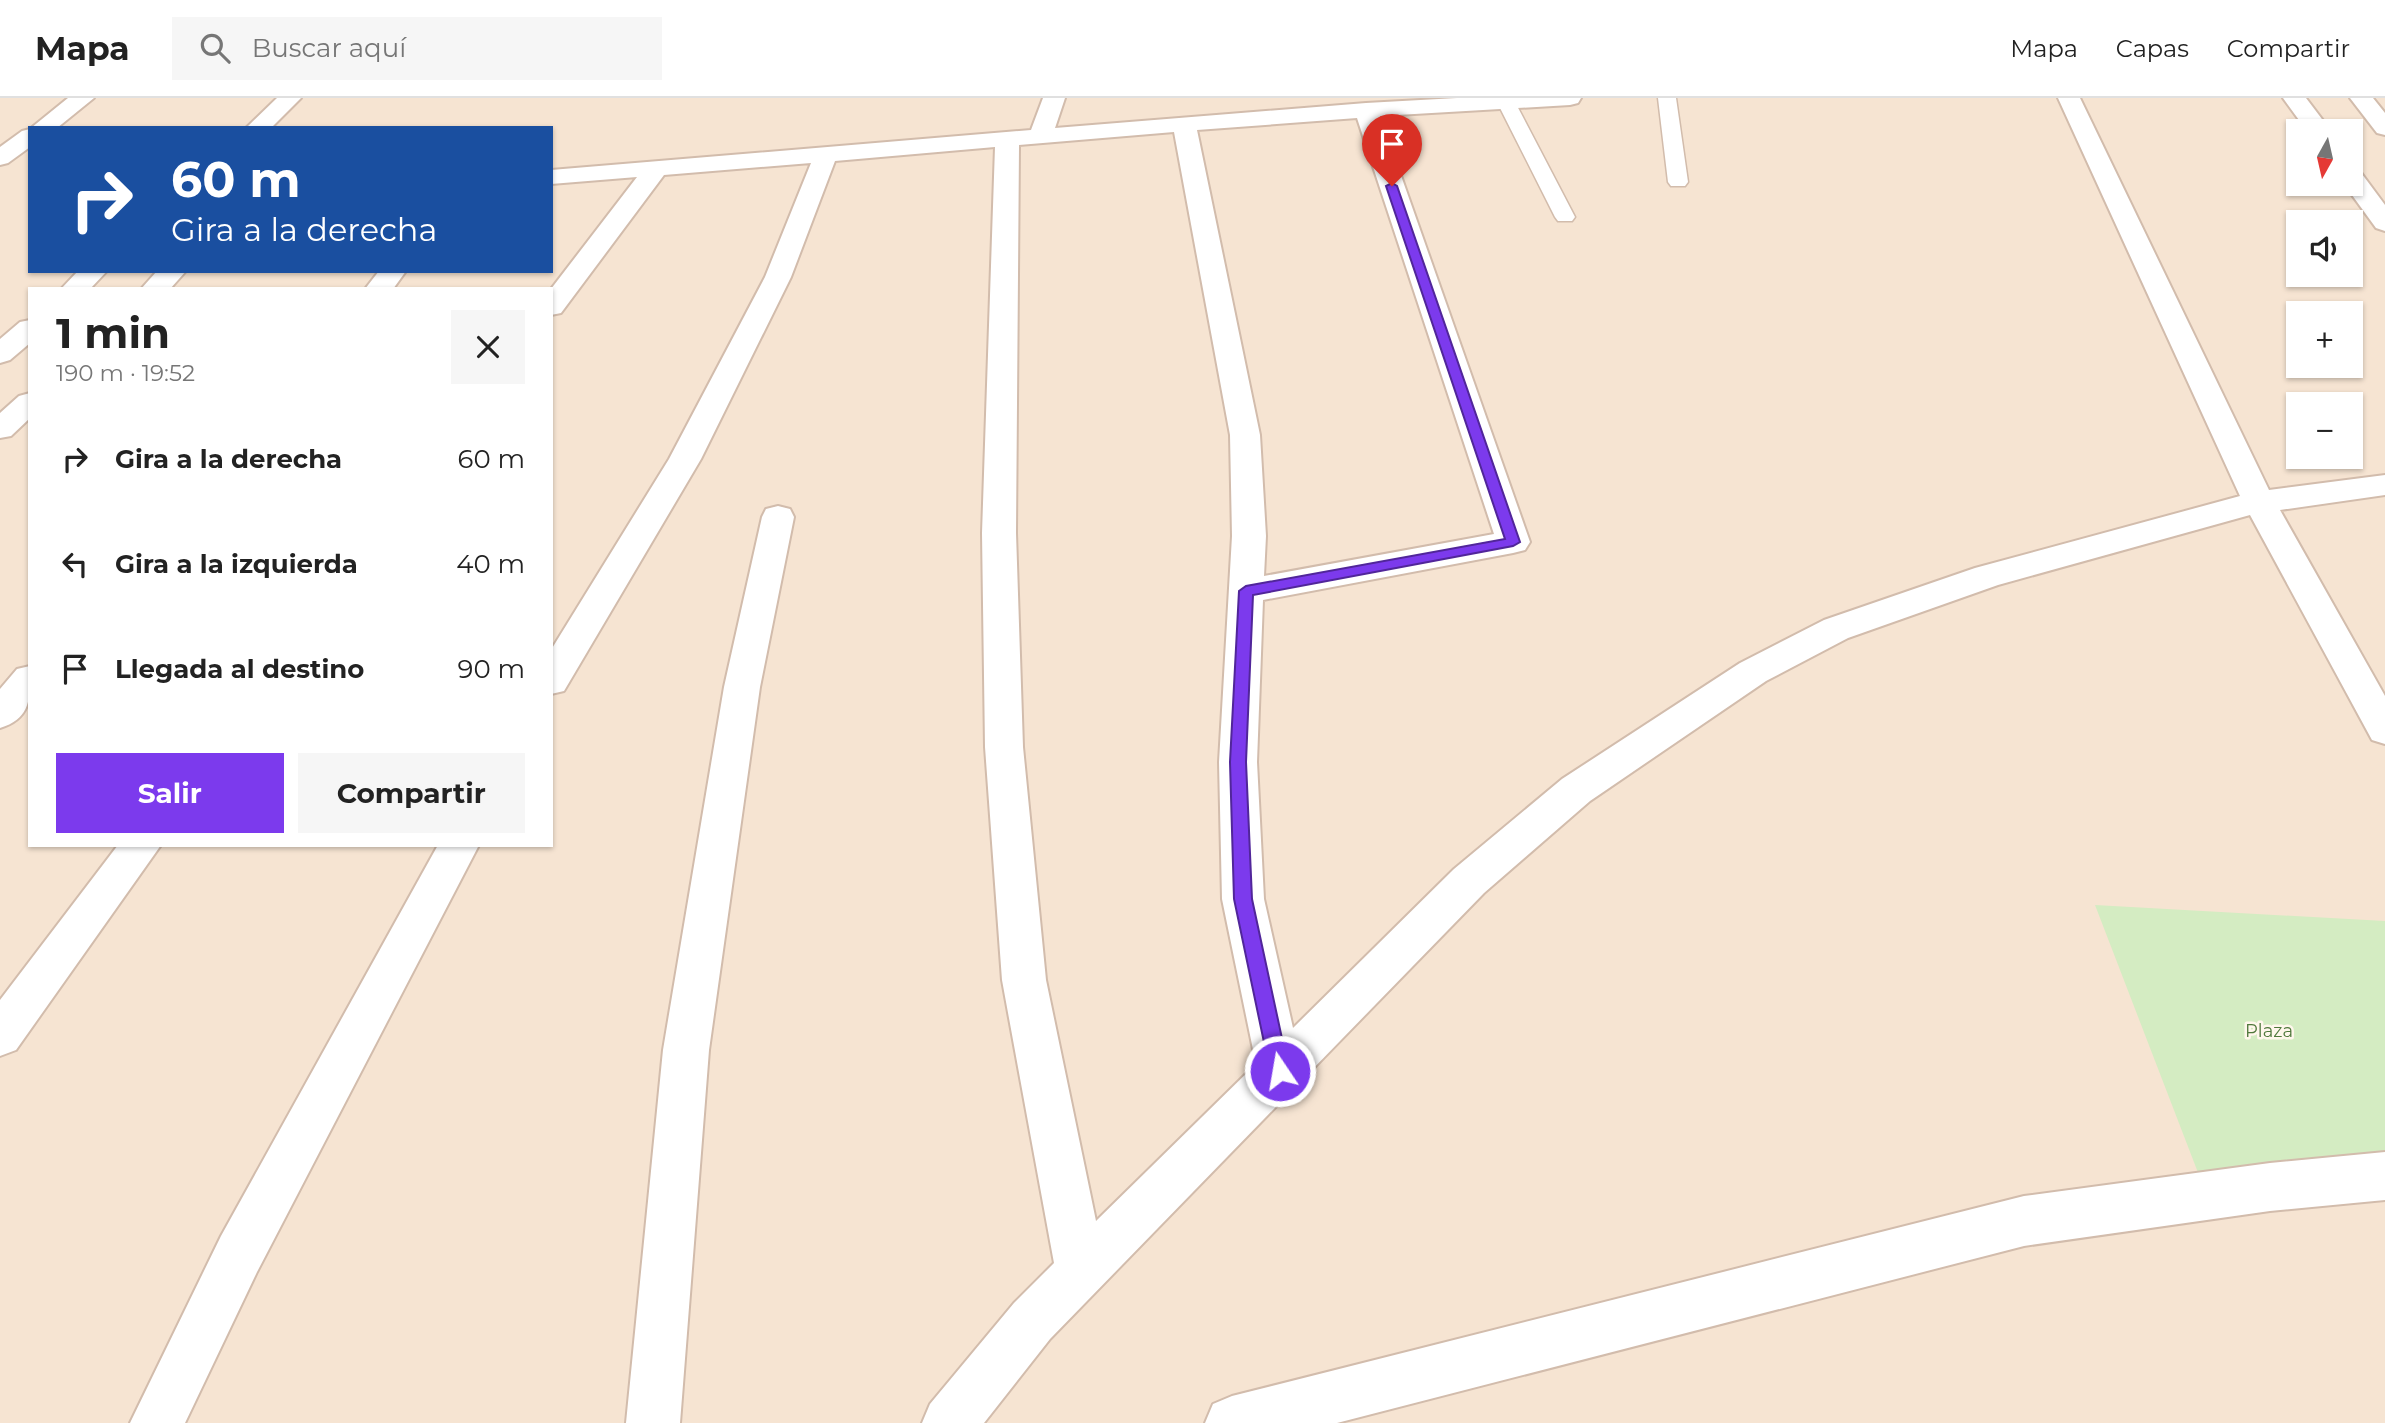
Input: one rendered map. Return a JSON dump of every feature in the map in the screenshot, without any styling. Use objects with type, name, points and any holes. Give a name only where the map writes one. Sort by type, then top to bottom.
[{"type":"street","points":[[45,126],[83,98]]},
{"type":"street","points":[[259,126],[290,98],[301,98]]},
{"type":"street","points":[[1054,98],[1024,138],[999,533],[1004,747],[1024,980],[1081,1270]]},
{"type":"street","points":[[553,177],[1184,124],[1505,100],[1570,98]]},
{"type":"street","points":[[2068,98],[2259,502],[2385,730]]},
{"type":"street","points":[[2294,98],[2310,119]]},
{"type":"street","points":[[2361,98],[2385,128]]},
{"type":"street","points":[[1246,591],[1513,542],[1366,110]]},
{"type":"street","points":[[1184,124],[1245,435],[1249,536],[1238,762],[1243,899],[1280,1071]]},
{"type":"street","points":[[0,158],[28,137]]},
{"type":"street","points":[[553,678],[685,459],[778,277],[826,154]]},
{"type":"street","points":[[553,304],[657,168]]},
{"type":"street","points":[[2363,193],[2385,223]]},
{"type":"street","points":[[76,287],[92,273]]},
{"type":"street","points":[[155,287],[171,273]]},
{"type":"street","points":[[380,287],[391,273]]},
{"type":"street","points":[[0,354],[28,330]]},
{"type":"street","points":[[0,429],[28,404]]},
{"type":"street","points":[[949,1423],[1032,1321],[1469,881],[1576,790],[1753,672],[1836,629],[1987,576],[2259,502],[2385,485]]},
{"type":"street","points":[[653,1423],[686,1050],[742,687],[778,517]]},
{"type":"street","points":[[0,714],[28,682]]},
{"type":"street","points":[[0,1035],[140,847]]},
{"type":"street","points":[[157,1423],[239,1254],[458,847]]},
{"type":"street","points":[[1232,1423],[2024,1222],[2270,1187],[2385,1176]]},
{"type":"lane","points":[[1667,98],[1678,182]]},
{"type":"lane","points":[[1505,100],[1565,217]]},
{"type":"shaded area","points":[[0,98],[2385,98],[2385,1423],[0,1423]]},
{"type":"green space","name":"Plaza","points":[[2095,905],[2385,921],[2385,1176],[2207,1196]]},
{"type":"route","points":[[1280,1071],[1243,899],[1238,762],[1246,591],[1513,542],[1392,186]]}]
